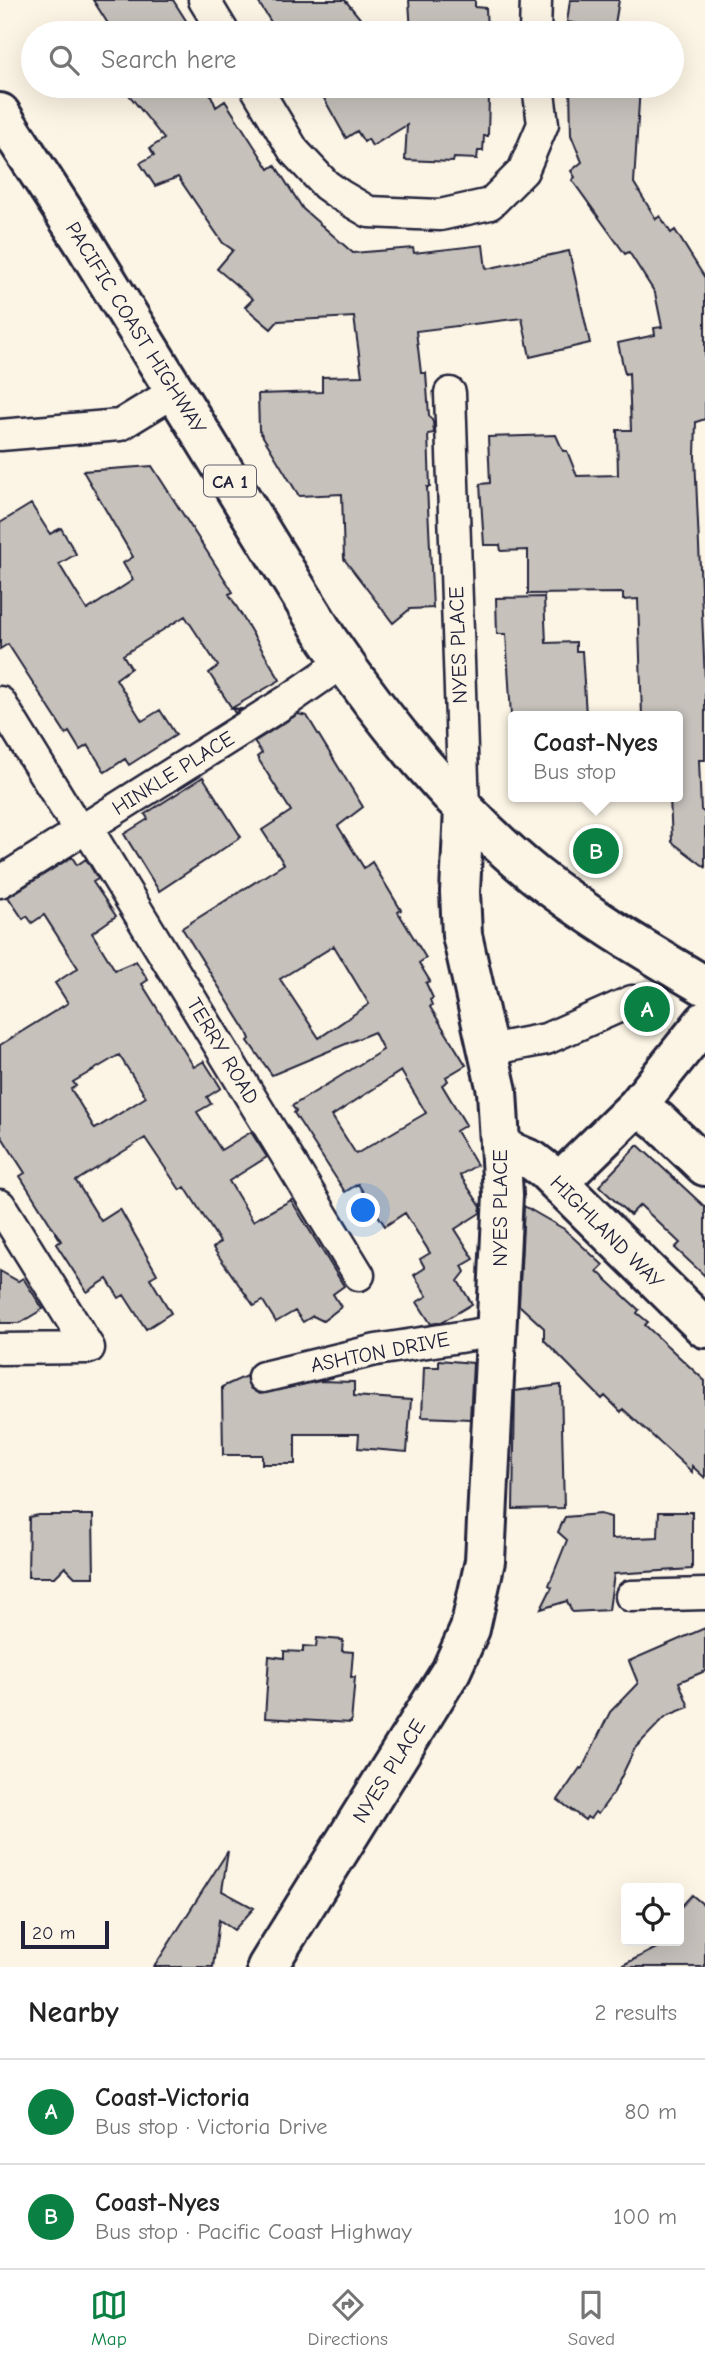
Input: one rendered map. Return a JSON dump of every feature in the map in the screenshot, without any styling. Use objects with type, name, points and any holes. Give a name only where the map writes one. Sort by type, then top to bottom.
[{"type":"main road","name":"PACIFIC COAST HIGHWAY","points":[[0,113],[84,243],[343,662],[368,696],[464,809],[535,875],[705,986]]},
{"type":"main road","name":"NYES PLACE","points":[[267,1967],[451,1671],[470,1629],[485,1561],[499,1331],[503,1195],[497,1091],[462,935],[460,892],[464,809]]},
{"type":"main road","points":[[558,1184],[636,1106],[705,1021]]},
{"type":"main road","points":[[636,1106],[657,1121],[705,1166]]},
{"type":"main road","name":"HIGHLAND WAY","points":[[500,1147],[533,1161],[705,1328]]},
{"type":"street","points":[[204,0],[217,21]]},
{"type":"street","points":[[535,21],[536,0]]},
{"type":"street","points":[[262,98],[294,151],[333,190],[369,212],[440,215],[490,204],[523,171],[543,124],[540,98]]},
{"type":"street","points":[[0,435],[120,425],[174,392]]},
{"type":"street","name":"NYES PLACE","points":[[450,393],[464,809]]},
{"type":"street","name":"HINKLE PLACE","points":[[0,882],[343,662]]},
{"type":"street","name":"TERRY ROAD","points":[[0,702],[84,830],[359,1275]]},
{"type":"street","points":[[488,1050],[546,1039],[632,1001]]},
{"type":"street","points":[[0,1205],[89,1348],[0,1349]]},
{"type":"street","name":"ASHTON DRIVE","points":[[263,1377],[376,1350],[499,1331]]},
{"type":"street","points":[[631,1596],[705,1594]]},
{"type":"building","points":[[93,0],[173,0],[186,21],[106,21]]},
{"type":"building","points":[[257,0],[345,0],[362,21],[270,21]]},
{"type":"building","points":[[409,0],[475,0],[475,7],[486,8],[487,21],[410,21]]},
{"type":"building","points":[[570,0],[619,0],[616,21],[567,21]]},
{"type":"building","points":[[132,98],[212,98],[216,107],[225,101],[269,169],[275,165],[303,209],[353,253],[413,248],[414,253],[483,245],[486,269],[569,251],[590,343],[530,357],[522,318],[416,331],[421,373],[426,373],[429,415],[434,433],[428,434],[430,487],[427,487],[433,608],[410,609],[393,623],[344,559],[342,494],[299,496],[259,430],[258,394],[322,392],[322,377],[362,376],[354,317],[278,321],[271,329],[245,307],[253,299],[217,269],[233,250],[223,243],[178,177],[155,186],[140,163],[154,155],[150,148],[164,139]]},
{"type":"building","points":[[324,98],[489,98],[488,136],[484,136],[483,151],[478,151],[477,159],[454,158],[453,162],[405,160],[407,125],[372,146],[368,139],[364,142],[357,131],[346,138]]},
{"type":"building","points":[[570,98],[639,98],[634,183],[656,219],[660,216],[671,233],[675,230],[705,278],[705,419],[696,422],[695,456],[705,680],[705,760],[699,760],[701,810],[705,813],[705,867],[672,842],[670,802],[683,802],[683,711],[642,711],[638,599],[623,600],[623,593],[528,594],[528,550],[501,551],[500,545],[484,545],[480,484],[490,483],[488,437],[556,435],[563,451],[567,451],[577,476],[618,475],[617,430],[631,430],[629,373],[625,374],[618,343],[655,335],[654,328],[662,327],[655,293],[629,252],[625,254],[572,180],[575,177],[571,171],[582,162],[571,135]]},
{"type":"building","points":[[152,466],[233,592],[229,594],[280,680],[232,708],[241,709],[235,713],[209,673],[218,666],[185,616],[123,655],[131,668],[116,679],[142,721],[160,710],[176,735],[129,765],[125,759],[105,772],[88,745],[80,750],[69,732],[66,734],[8,644],[0,649],[0,523],[31,504],[50,534],[61,528],[76,554],[59,564],[87,610],[133,580],[123,563],[133,557],[83,471]]},
{"type":"building","points":[[544,597],[546,643],[576,642],[576,651],[582,651],[586,711],[511,711],[506,634],[497,634],[496,598]]},
{"type":"building","points":[[298,714],[307,716],[363,807],[338,826],[364,868],[372,862],[401,910],[398,912],[426,958],[419,963],[430,981],[426,983],[433,998],[430,1000],[430,1007],[466,1065],[446,1077],[448,1081],[442,1085],[466,1125],[456,1131],[477,1165],[460,1175],[481,1207],[480,1213],[455,1229],[474,1259],[462,1266],[465,1272],[458,1281],[472,1304],[442,1322],[431,1324],[417,1302],[427,1296],[414,1275],[425,1268],[420,1259],[430,1253],[405,1213],[385,1226],[358,1184],[345,1192],[292,1106],[383,1050],[374,1032],[272,1075],[248,1041],[250,1039],[247,1032],[182,928],[284,864],[262,830],[291,811],[257,757],[262,753],[254,742]],"holes":[[[334,946],[369,1004],[319,1038],[280,979]],[[401,1071],[426,1113],[356,1154],[332,1116]]]},
{"type":"building","points":[[203,777],[241,837],[159,891],[124,834],[148,819],[145,814]]},
{"type":"building","points":[[72,857],[77,865],[86,859],[98,879],[93,882],[116,916],[92,933],[115,970],[136,961],[148,980],[142,984],[194,1067],[204,1061],[221,1088],[207,1097],[211,1104],[197,1112],[221,1150],[251,1132],[267,1157],[229,1181],[253,1221],[291,1200],[344,1286],[333,1294],[341,1307],[323,1321],[313,1316],[303,1322],[295,1311],[276,1322],[263,1301],[254,1306],[213,1248],[220,1242],[185,1187],[180,1190],[145,1138],[76,1181],[101,1221],[120,1209],[157,1274],[150,1278],[171,1313],[146,1329],[124,1295],[119,1298],[107,1279],[87,1292],[56,1244],[61,1241],[20,1176],[25,1173],[0,1134],[0,1045],[68,1003],[55,983],[78,968],[44,915],[32,923],[27,916],[23,919],[8,897]],"holes":[[[119,1055],[146,1097],[95,1129],[71,1089],[76,1086],[73,1082]]]},
{"type":"building","points":[[638,1145],[705,1207],[705,1276],[675,1248],[680,1243],[640,1205],[630,1215],[599,1186]]},
{"type":"building","points":[[524,1206],[564,1229],[603,1265],[597,1271],[639,1310],[637,1313],[648,1322],[645,1325],[705,1381],[705,1478],[692,1466],[692,1472],[623,1409],[621,1412],[605,1396],[602,1399],[544,1340],[544,1328],[519,1305]]},
{"type":"building","points":[[0,1271],[18,1281],[23,1278],[43,1309],[20,1323],[0,1323]]},
{"type":"building","points":[[439,1360],[473,1363],[470,1419],[422,1417],[424,1367],[439,1367]]},
{"type":"building","points":[[246,1376],[250,1388],[259,1394],[320,1381],[354,1382],[354,1396],[411,1400],[407,1452],[358,1448],[359,1434],[295,1434],[295,1464],[262,1464],[262,1455],[223,1455],[222,1387]]},
{"type":"building","points":[[561,1385],[564,1508],[513,1509],[515,1391]]},
{"type":"building","points":[[659,1512],[692,1512],[692,1569],[614,1574],[609,1610],[572,1612],[567,1601],[541,1609],[552,1587],[549,1585],[567,1540],[558,1532],[565,1517],[600,1514],[611,1517],[611,1539],[658,1537]]},
{"type":"building","points":[[93,1515],[94,1577],[75,1577],[65,1567],[55,1577],[28,1577],[29,1517]]},
{"type":"building","points":[[705,1628],[705,1671],[679,1682],[689,1707],[666,1716],[635,1748],[614,1792],[598,1814],[595,1812],[590,1819],[587,1817],[585,1820],[558,1800],[580,1768],[582,1769],[610,1712],[638,1683],[629,1661]]},
{"type":"building","points":[[317,1638],[343,1640],[342,1651],[353,1652],[351,1677],[355,1677],[351,1723],[265,1718],[269,1656],[284,1658],[284,1651],[303,1652],[303,1646],[316,1647]]},
{"type":"building","points":[[228,1851],[222,1891],[254,1908],[234,1930],[219,1920],[213,1967],[154,1967]]},
{"type":"building","points":[[692,1895],[705,1906],[705,1967],[619,1967],[660,1946],[684,1946],[684,1904]]},
{"type":"tunnel","points":[[632,1001],[701,970]]},
{"type":"place","name":"Coast-Nyes","points":[[596,851]]},
{"type":"place","name":"Coast-Victoria","points":[[647,1009]]}]
